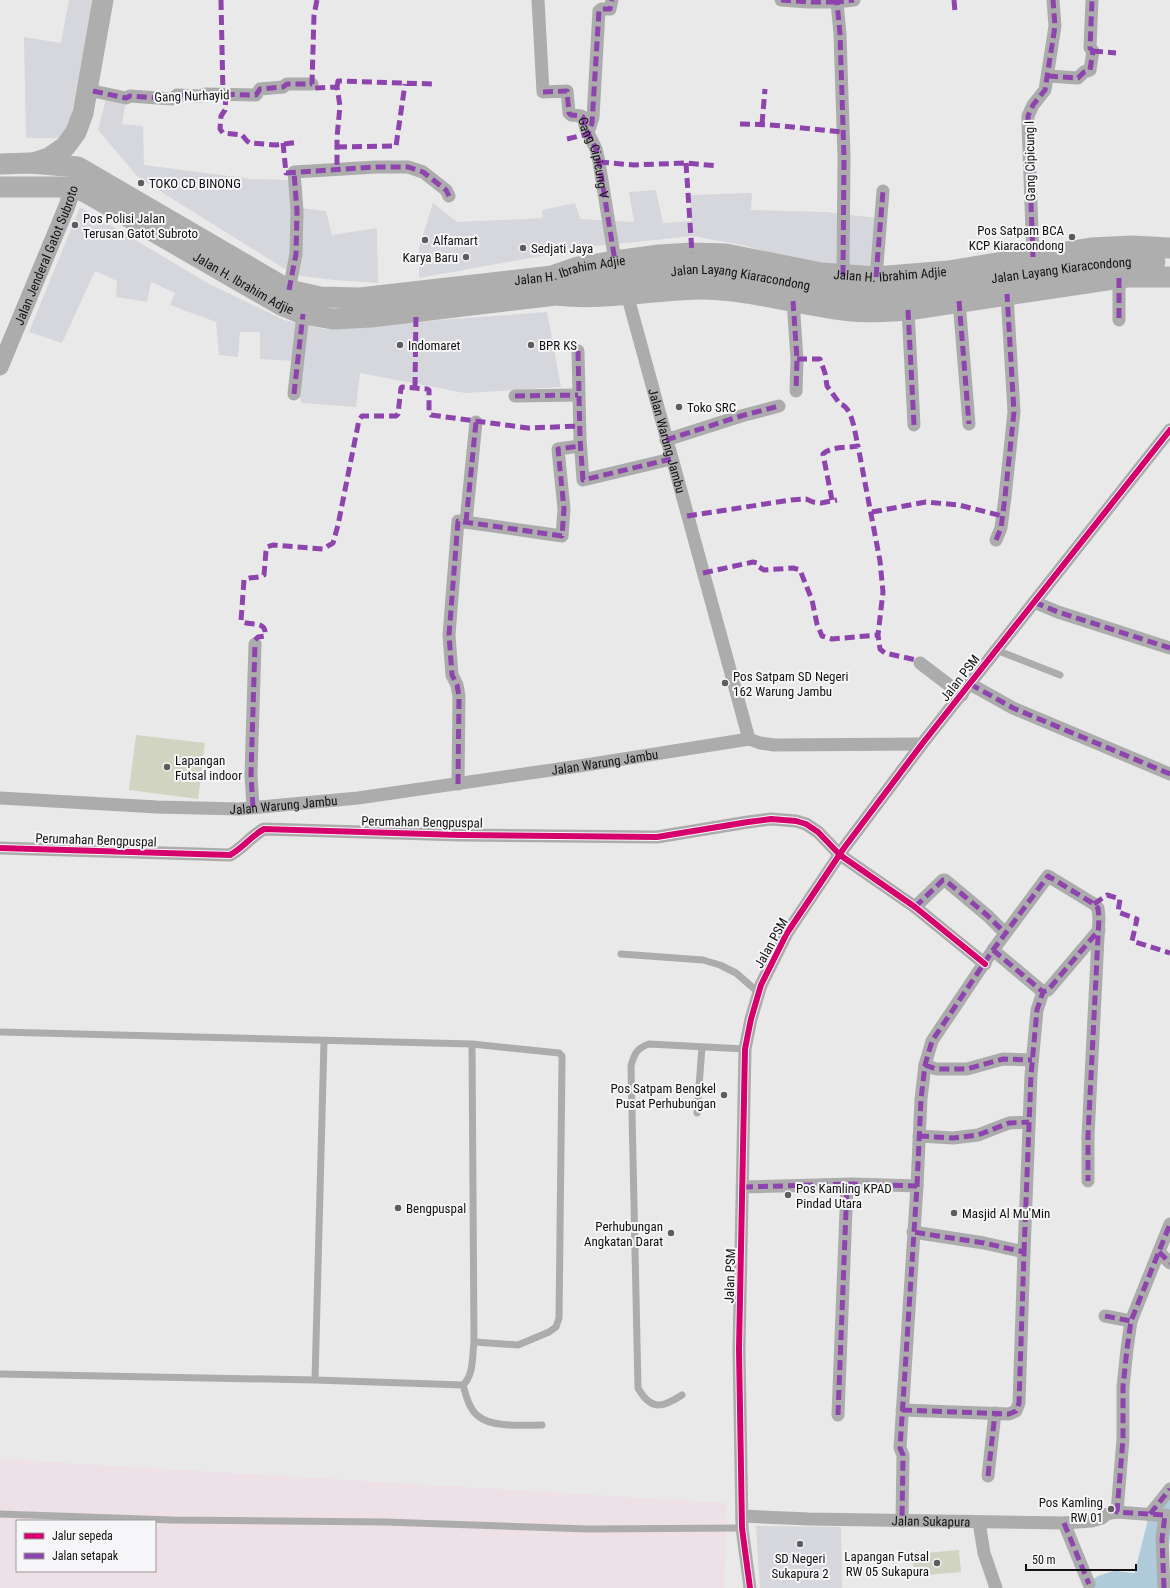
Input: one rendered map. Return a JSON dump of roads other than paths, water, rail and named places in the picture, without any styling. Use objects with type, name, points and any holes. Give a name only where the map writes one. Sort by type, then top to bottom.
[{"type":"main road","points":[[30,163],[49,158],[64,147],[76,132],[83,113],[103,0]]},
{"type":"main road","name":"Jalan Jenderal Gatot Subroto","points":[[76,177],[93,91],[108,0]]},
{"type":"main road","name":"Jalan H. Ibrahim Adjie","points":[[0,164],[30,163],[76,177],[290,290],[320,297],[360,298],[556,285],[578,298],[704,289],[740,292],[857,312],[875,312],[908,310],[1119,278],[1170,277]]},
{"type":"main road","name":"Jalan H. Ibrahim Adjie","points":[[0,187],[76,177]]},
{"type":"main road","name":"Jalan H. Ibrahim Adjie","points":[[76,177],[85,192],[281,305],[303,314],[334,320],[370,317],[556,285],[578,268],[660,255],[692,253],[726,254],[821,273],[876,277],[948,271],[1032,256],[1091,248],[1132,246],[1170,248]]},
{"type":"main road","name":"Jalan Layang Kiaracondong","points":[[556,285],[690,269],[719,269],[858,294],[880,293],[1094,264],[1135,260],[1170,263]]},
{"type":"street","name":"Gang Cipicung V","points":[[538,0],[543,92],[567,91],[569,113],[571,115],[582,116],[596,149],[602,176],[615,261]]},
{"type":"street","points":[[590,137],[599,11],[602,9],[610,9],[612,0]]},
{"type":"street","points":[[781,0],[808,2],[837,2],[854,0]]},
{"type":"street","name":"Gang Cipicung I","points":[[1032,256],[1028,116],[1033,105],[1045,90],[1055,26],[1053,0]]},
{"type":"street","points":[[1048,76],[1078,78],[1091,67],[1093,51],[1090,48],[1092,0]]},
{"type":"street","points":[[837,2],[840,34],[844,157],[843,275]]},
{"type":"street","name":"Gang Nurhayid","points":[[93,91],[126,98],[130,96],[172,99],[177,95],[256,95],[260,89],[283,88],[287,84],[312,84]]},
{"type":"street","points":[[290,290],[296,254],[294,172],[376,167],[408,167],[423,172],[446,190],[449,196]]},
{"type":"street","name":"Jalan Jenderal Gatot Subroto","points":[[0,367],[59,225],[76,177]]},
{"type":"street","points":[[876,277],[883,191]]},
{"type":"street","points":[[1119,278],[1119,320]]},
{"type":"street","name":"Jalan Warung Jambu","points":[[0,798],[157,807],[239,809],[358,798],[586,765],[749,739],[627,294]]},
{"type":"street","points":[[996,540],[1001,528],[1014,412],[1007,294]]},
{"type":"street","points":[[794,301],[797,359],[796,391]]},
{"type":"street","points":[[959,302],[969,424]]},
{"type":"street","points":[[908,310],[914,425]]},
{"type":"street","points":[[294,394],[303,314]]},
{"type":"street","points":[[578,351],[578,395],[583,480],[671,459]]},
{"type":"street","points":[[515,396],[578,395]]},
{"type":"street","points":[[666,440],[741,416],[779,406]]},
{"type":"street","points":[[466,522],[476,422]]},
{"type":"street","name":"Jalan PSM","points":[[750,1588],[742,1522],[739,1349],[745,1049],[751,1019],[761,985],[787,933],[840,855],[922,744],[1170,430]]},
{"type":"street","points":[[458,784],[459,696],[457,685],[452,675],[449,635],[458,521],[562,536],[564,509],[558,449],[580,446]]},
{"type":"street","points":[[1034,602],[1058,612],[1170,648]]},
{"type":"street","points":[[253,807],[251,775],[255,644]]},
{"type":"street","points":[[920,663],[966,690],[1013,708],[1170,774]]},
{"type":"street","points":[[749,739],[760,743],[774,745],[922,744]]},
{"type":"street","name":"Perumahan Bengpuspal","points":[[0,848],[230,855],[238,851],[256,833],[264,829],[657,837],[771,819],[796,821],[806,824],[818,832],[840,855],[915,907],[984,964]]},
{"type":"street","points":[[902,1521],[903,1455],[900,1448],[924,1065],[932,1041],[993,950],[1048,876],[1098,908],[1100,918],[1089,1129],[1088,1181]]},
{"type":"street","points":[[915,907],[943,880],[945,880],[988,916],[1005,934]]},
{"type":"street","points":[[902,1410],[995,1413],[1013,1412],[1018,1408],[1029,1122],[1032,1060],[1037,1010],[1043,992],[1048,990],[1099,930]]},
{"type":"street","points":[[993,950],[1043,992]]},
{"type":"street","points":[[924,1065],[936,1069],[967,1069],[1003,1059],[1032,1060]]},
{"type":"street","points":[[919,1136],[953,1138],[978,1135],[1009,1123],[1029,1122]]},
{"type":"street","points":[[743,1187],[847,1185],[917,1186]]},
{"type":"street","points":[[838,1416],[847,1185]]},
{"type":"street","points":[[1161,1515],[1117,1512],[1123,1439],[1124,1387],[1131,1321],[1170,1224]]},
{"type":"street","points":[[913,1232],[984,1243],[1024,1252]]},
{"type":"street","points":[[1159,1252],[1170,1263]]},
{"type":"street","points":[[1105,1316],[1131,1321]]},
{"type":"street","points":[[988,1476],[995,1413]]},
{"type":"street","points":[[1164,1588],[1161,1515],[1170,1489]]},
{"type":"street","name":"Jalan Sukapura","points":[[742,1522],[809,1519],[1064,1523],[1092,1521],[1117,1512]]},
{"type":"street","points":[[979,1522],[984,1553],[996,1588]]},
{"type":"street","points":[[1064,1523],[1089,1584]]},
{"type":"lane","points":[[996,650],[1060,675]]},
{"type":"lane","points":[[621,954],[704,960],[720,965],[736,974],[759,993]]},
{"type":"lane","points":[[0,1032],[472,1044],[558,1053],[562,1056],[559,1318],[556,1327],[549,1332],[518,1345],[474,1342]]},
{"type":"lane","points":[[314,1380],[324,1041]]},
{"type":"lane","points":[[0,1374],[314,1380],[463,1385],[468,1380],[471,1373],[474,1342],[472,1044]]},
{"type":"lane","points":[[682,1395],[669,1404],[658,1406],[650,1404],[638,1388],[631,1066],[633,1055],[640,1047],[649,1044],[745,1049]]},
{"type":"lane","points":[[697,1113],[702,1047]]},
{"type":"lane","points":[[463,1385],[469,1403],[477,1416],[493,1424],[542,1425]]},
{"type":"lane","points":[[0,1514],[172,1520],[385,1522],[588,1529],[742,1522]]},
{"type":"waterway","points":[[1103,1588],[1115,1584],[1139,1587],[1146,1581],[1163,1513],[1170,1500]]},
{"type":"place","name":"TOKO CD BINONG","points":[[141,183]]},
{"type":"place","name":"Pos Polisi Jalan Terusan Gatot Subroto","points":[[75,225]]},
{"type":"place","name":"Pos Satpam BCA KCP Kiaracondong","points":[[1072,237]]},
{"type":"place","name":"Alfamart","points":[[425,240]]},
{"type":"place","name":"Sedjati Jaya","points":[[523,248]]},
{"type":"place","name":"Karya Baru","points":[[466,257]]},
{"type":"place","name":"Indomaret","points":[[400,345]]},
{"type":"place","name":"BPR KS","points":[[531,345]]},
{"type":"place","name":"Toko SRC","points":[[679,407]]},
{"type":"place","name":"Pos Satpam SD Negeri 162 Warung Jambu","points":[[725,683]]},
{"type":"place","name":"Lapangan Futsal indoor","points":[[167,767]]},
{"type":"place","name":"Pos Satpam Bengkel Pusat Perhubungan","points":[[724,1095]]},
{"type":"place","name":"Pos Kamling KPAD Pindad Utara","points":[[788,1195]]},
{"type":"place","name":"Bengpuspal","points":[[398,1208]]},
{"type":"place","name":"Masjid Al Mu'Min","points":[[954,1213]]},
{"type":"place","name":"Perhubungan Angkatan Darat","points":[[671,1233]]},
{"type":"place","name":"Pos Kamling RW 01","points":[[1111,1509]]},
{"type":"place","name":"SD Negeri Sukapura 2","points":[[800,1544]]},
{"type":"place","name":"Lapangan Futsal RW 05 Sukapura","points":[[937,1563]]}]
